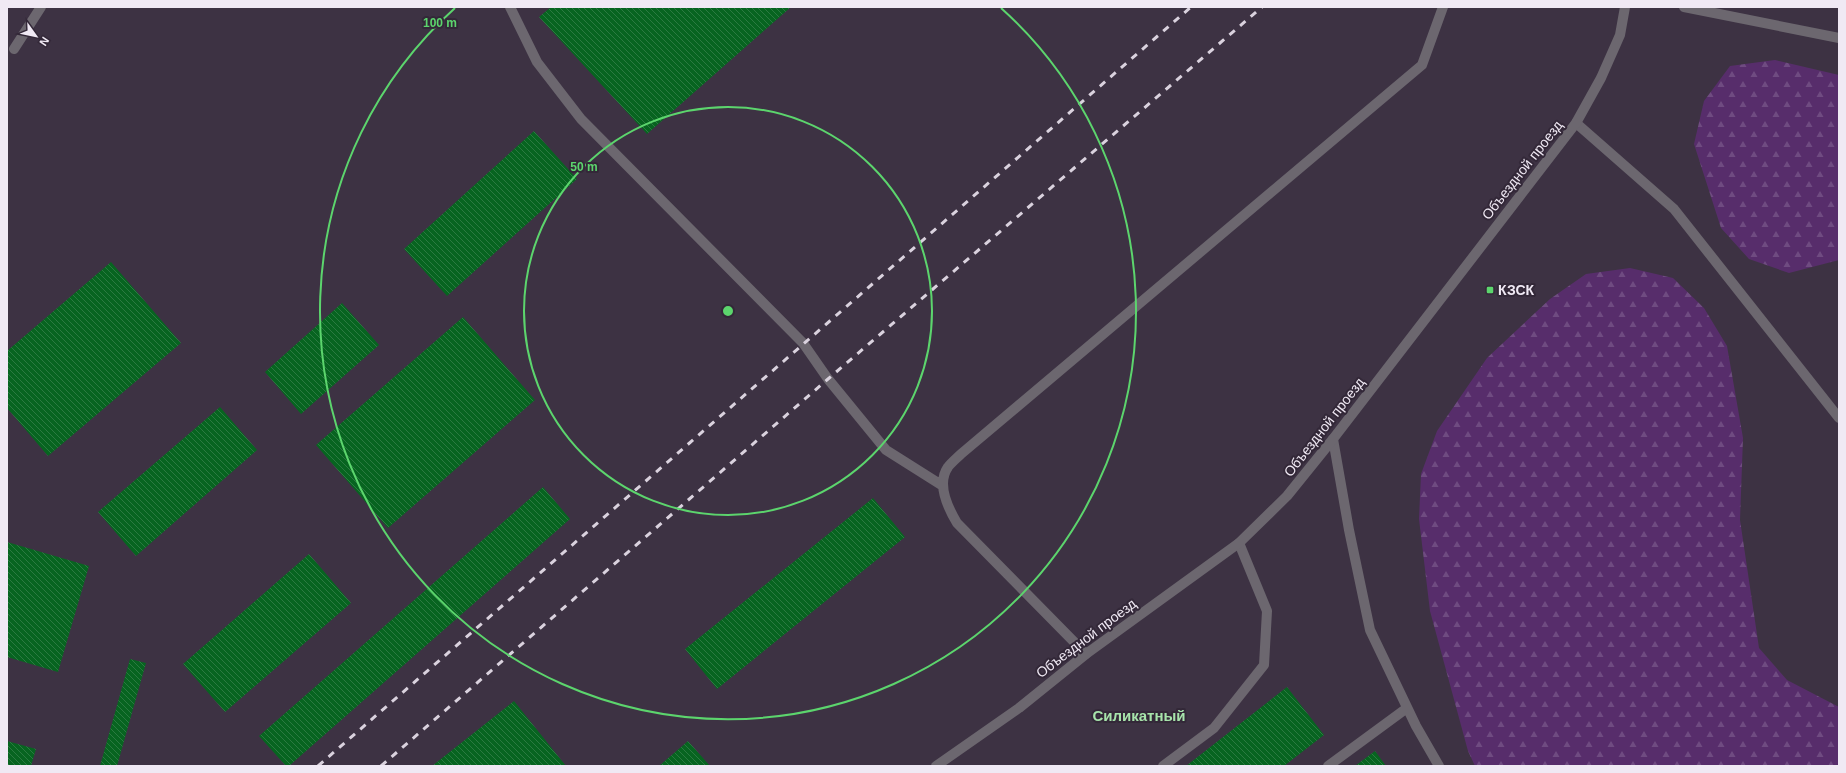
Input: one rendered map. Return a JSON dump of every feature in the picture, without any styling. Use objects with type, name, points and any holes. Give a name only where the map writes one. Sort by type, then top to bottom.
[{"type":"street","points":[[14,49],[41,7]]},
{"type":"street","points":[[510,7],[537,62],[580,119],[803,343],[828,379],[886,450],[943,486]]},
{"type":"street","points":[[1086,654],[957,523],[947,505],[943,486],[947,468],[961,454],[1422,65],[1443,7]]},
{"type":"street","name":"Объездной проезд","points":[[936,766],[1018,708],[1086,654],[1239,543],[1287,496],[1333,439],[1576,123],[1601,78],[1620,35],[1625,7]]},
{"type":"street","points":[[1684,7],[1839,38]]},
{"type":"street","points":[[1576,123],[1674,210],[1839,418]]},
{"type":"street","points":[[1333,439],[1349,530],[1370,630],[1416,726],[1439,766]]},
{"type":"street","points":[[1163,766],[1214,728],[1264,665],[1267,611],[1239,543]]},
{"type":"street","points":[[1328,766],[1407,708]]},
{"type":"green space","points":[[1775,60],[1839,75],[1839,260],[1789,273],[1749,259],[1721,228],[1694,144],[1704,101],[1730,66]]},
{"type":"green space","points":[[1630,268],[1673,278],[1704,308],[1727,346],[1743,438],[1740,520],[1759,648],[1787,680],[1839,707],[1839,766],[1475,766],[1468,751],[1430,611],[1419,519],[1421,474],[1437,431],[1487,358],[1550,299],[1586,274]]},
{"type":"building","points":[[551,7],[791,7],[647,134],[539,17]]},
{"type":"building","points":[[534,131],[577,179],[447,296],[404,249]]},
{"type":"building","points":[[111,262],[181,343],[48,456],[7,408],[7,351]]},
{"type":"building","points":[[342,303],[379,345],[301,414],[265,372]]},
{"type":"building","points":[[463,317],[535,400],[388,528],[316,445]]},
{"type":"building","points":[[220,407],[257,450],[136,556],[98,512]]},
{"type":"building","points":[[543,487],[570,519],[289,766],[286,766],[259,736]]},
{"type":"building","points":[[873,498],[905,537],[717,689],[685,649]]},
{"type":"building","points":[[7,542],[89,566],[58,672],[7,657]]},
{"type":"building","points":[[309,554],[351,603],[225,712],[183,664]]},
{"type":"building","points":[[130,659],[146,663],[117,766],[100,766]]},
{"type":"building","points":[[1287,687],[1324,735],[1284,766],[1186,766]]},
{"type":"building","points":[[514,701],[566,766],[432,766]]},
{"type":"building","points":[[7,741],[36,749],[31,766],[7,766]]},
{"type":"building","points":[[688,741],[710,766],[659,766]]},
{"type":"building","points":[[1375,751],[1386,766],[1355,766]]},
{"type":"railway","points":[[318,766],[1191,7]]},
{"type":"railway","points":[[381,766],[828,379],[1262,7]]},
{"type":"place","name":"КЗСК","points":[[1490,290]]},
{"type":"district","name":"Силикатный","points":[[1139,716]]}]
